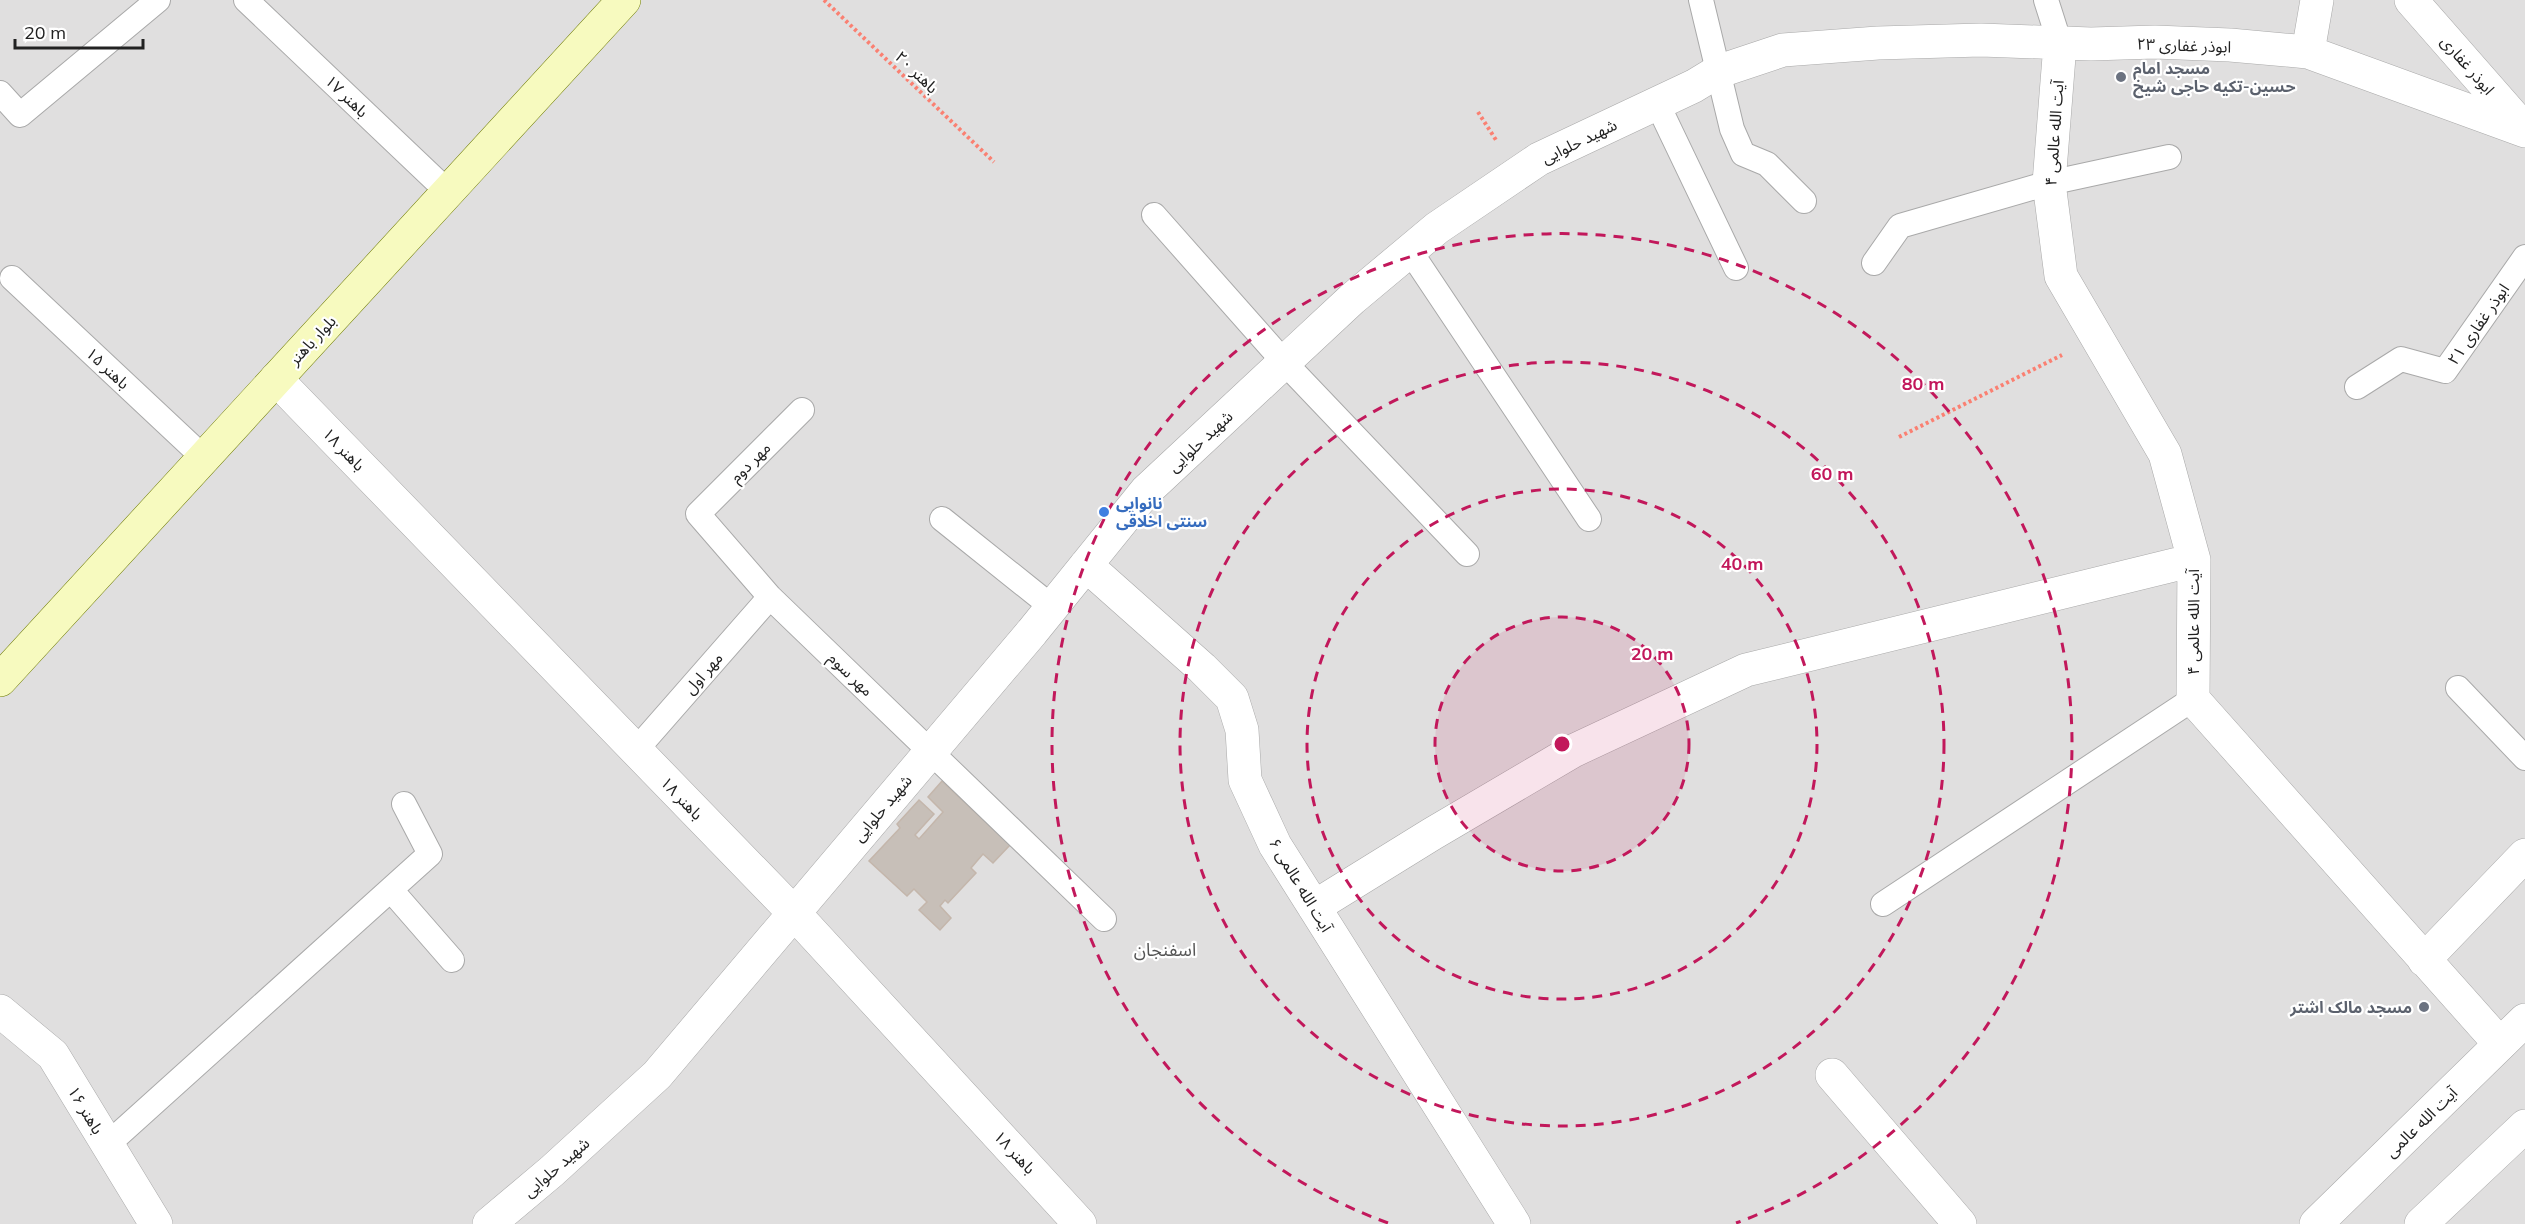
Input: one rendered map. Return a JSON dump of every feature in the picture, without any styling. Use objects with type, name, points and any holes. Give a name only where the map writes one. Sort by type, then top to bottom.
[{"type":"main road","name":"بلوار باهنر","points":[[0,680],[624,0]]},
{"type":"street","points":[[2308,52],[2317,0]]},
{"type":"street","name":"ابوذر غفاری","points":[[2411,0],[2525,131]]},
{"type":"street","name":"شهید حلوایی","points":[[489,1224],[552,1171],[657,1075],[932,751],[1146,491],[1352,299],[1437,228],[1539,159],[1694,86],[1718,72],[1783,50],[1878,43],[1981,40],[2060,44]]},
{"type":"street","name":"ابوذر غفاری ۲۳","points":[[2060,44],[2156,42],[2308,52],[2525,131]]},
{"type":"street","name":"آیت الله عالمی ۴","points":[[2060,44],[2049,183],[2061,276],[2165,454],[2194,560],[2193,699],[2500,1044]]},
{"type":"street","name":"باهنر ۱۸","points":[[276,379],[794,913],[1080,1224]]},
{"type":"street","points":[[1314,907],[1573,751],[1746,670],[2194,560]]},
{"type":"street","name":"آیت الله عالمی ۶","points":[[1086,565],[1202,668],[1232,698],[1242,730],[1245,780],[1275,845],[1514,1224]]},
{"type":"street","points":[[2424,960],[2525,855]]},
{"type":"street","name":"باهنر ۱۶","points":[[0,1011],[53,1055],[156,1224]]},
{"type":"street","name":"آیت الله عالمی","points":[[2316,1224],[2525,1020]]},
{"type":"street","points":[[1832,1075],[1960,1224]]},
{"type":"street","points":[[2421,1224],[2525,1126]]},
{"type":"lane","points":[[0,93],[20,115],[158,0]]},
{"type":"lane","name":"باهنر ۱۷","points":[[246,0],[448,192]]},
{"type":"lane","points":[[1701,0],[1732,129],[1743,154],[1767,164],[1804,201]]},
{"type":"lane","points":[[2046,0],[2060,44]]},
{"type":"lane","points":[[1657,103],[1736,268]]},
{"type":"lane","points":[[1874,263],[1900,226],[2049,183],[2169,157]]},
{"type":"lane","points":[[1154,215],[1284,362],[1467,554]]},
{"type":"lane","points":[[1410,250],[1589,519]]},
{"type":"lane","name":"ابوذر غفاری ۲۱","points":[[2357,387],[2401,359],[2445,371],[2525,257]]},
{"type":"lane","name":"باهنر ۱۵","points":[[12,278],[204,458]]},
{"type":"lane","name":"مهر دوم","points":[[698,514],[802,410]]},
{"type":"lane","name":"مهر سوم","points":[[698,514],[770,597],[1104,919]]},
{"type":"lane","points":[[942,519],[1052,607]]},
{"type":"lane","name":"مهر اول","points":[[636,750],[770,597]]},
{"type":"lane","points":[[2458,688],[2525,758]]},
{"type":"lane","points":[[1883,904],[2193,699]]},
{"type":"lane","points":[[107,1145],[430,854],[404,804]]},
{"type":"lane","points":[[390,890],[452,960]]},
{"type":"path","name":"باهنر ۲۰","points":[[824,0],[994,162]]},
{"type":"path","points":[[1899,436],[2098,337]]},
{"type":"shaded area","points":[[0,0],[2525,0],[2525,1224],[0,1224]]},
{"type":"building","points":[[942,781],[1010,845],[993,863],[983,854],[971,868],[976,873],[948,903],[945,900],[940,906],[951,918],[940,930],[919,910],[927,902],[914,889],[907,896],[869,861],[900,828],[897,824],[919,800],[934,814],[915,835],[919,839],[943,812],[928,797]]},
{"type":"place","name":"مسجد امام حسین-تکیه حاجی شیخ","points":[[2121,77]]},
{"type":"place","name":"نانوایی سنتی اخلاقی","points":[[1104,512]]},
{"type":"place","name":"مسجد مالک اشتر","points":[[2424,1007]]},
{"type":"district","name":"اسفنجان","points":[[1165,950]]}]
